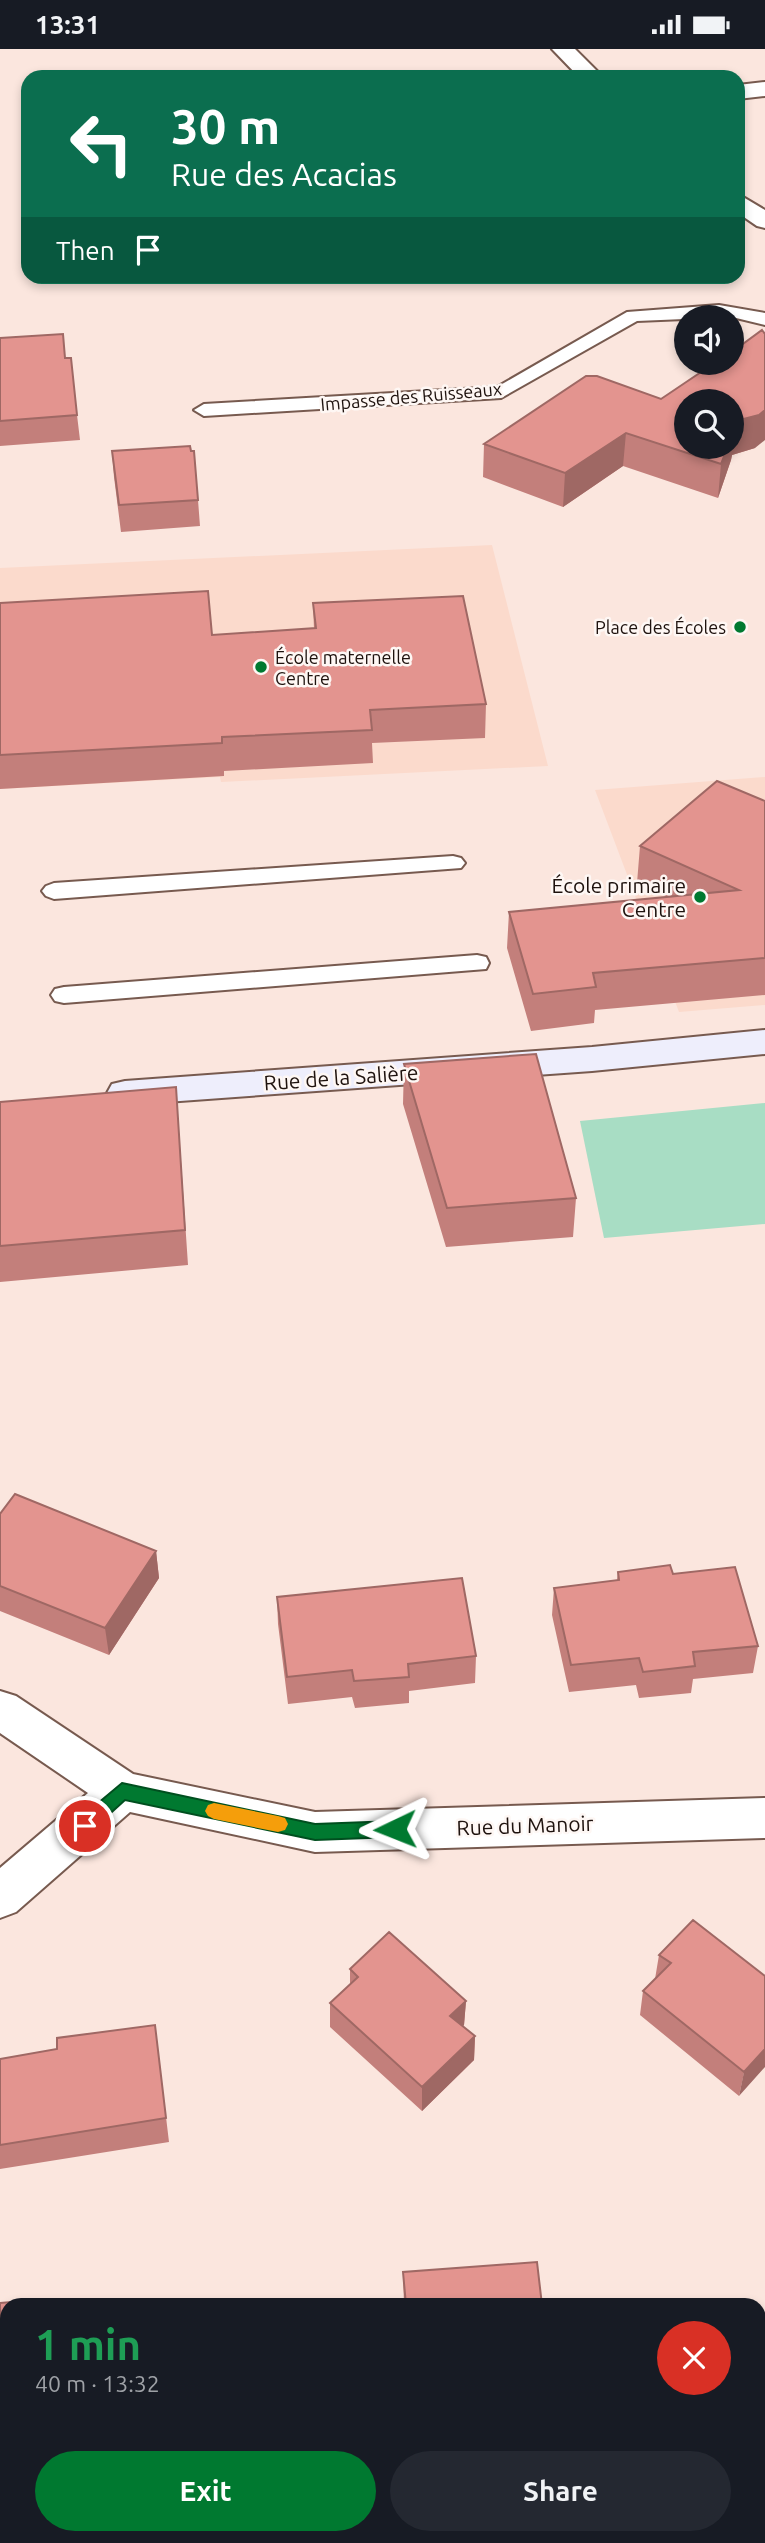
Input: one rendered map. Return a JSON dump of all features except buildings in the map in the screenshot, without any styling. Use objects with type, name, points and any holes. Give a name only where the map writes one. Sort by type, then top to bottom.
[{"type":"main road","name":"Rue de la Salière","points":[[92,1096],[765,1042]]},
{"type":"street","points":[[557,50],[583,70]]},
{"type":"street","points":[[745,91],[765,89]]},
{"type":"street","points":[[745,206],[765,221]]},
{"type":"street","points":[[0,1709],[122,1791],[0,1897]]},
{"type":"street","name":"Rue du Manoir","points":[[122,1791],[315,1832],[765,1818]]},
{"type":"lane","name":"Impasse des Ruisseaux","points":[[204,411],[501,392],[633,316],[719,311],[765,319]]},
{"type":"lane","points":[[54,891],[453,863]]},
{"type":"lane","points":[[64,995],[477,963]]},
{"type":"shaded area","name":"École maternelle Centre","points":[[492,545],[548,766],[221,782],[220,777],[0,789],[0,568]]},
{"type":"shaded area","name":"École primaire Centre","points":[[765,777],[765,1005],[679,1012],[595,790]]},
{"type":"green space","points":[[765,1103],[765,1224],[604,1238],[580,1121]]},
{"type":"slow traffic","points":[[214,1811],[278,1824]]},
{"type":"place","name":"Place des Écoles","points":[[740,627]]},
{"type":"place","name":"École maternelle Centre","points":[[261,667]]},
{"type":"place","name":"École primaire Centre","points":[[700,897]]},
{"type":"route","points":[[85,1826],[122,1791],[315,1832],[395,1829]]}]
